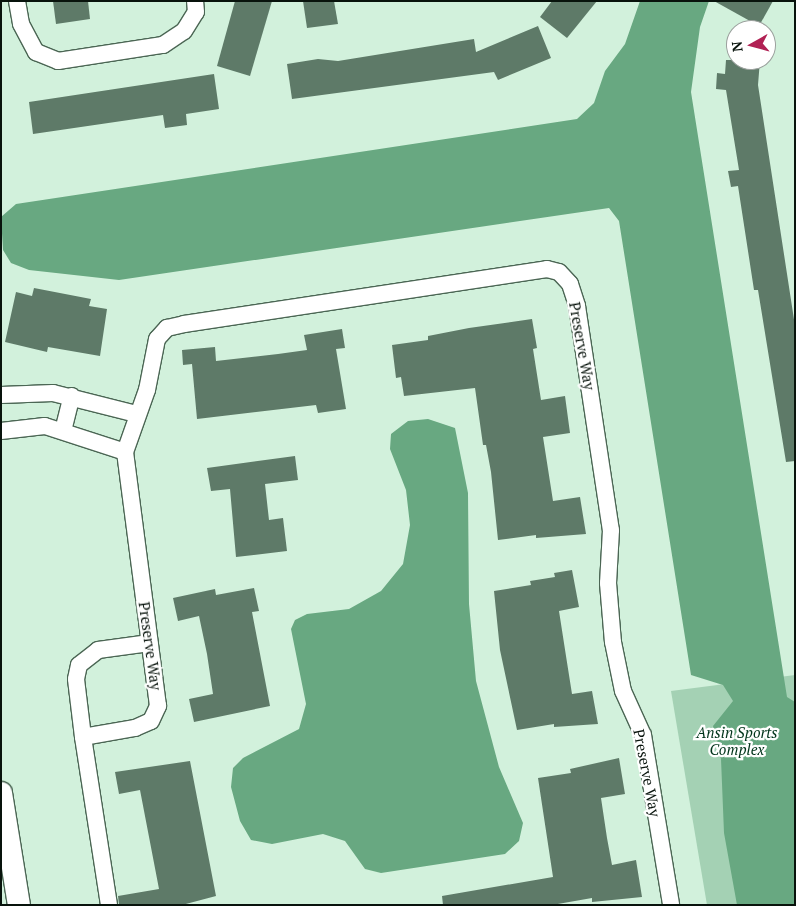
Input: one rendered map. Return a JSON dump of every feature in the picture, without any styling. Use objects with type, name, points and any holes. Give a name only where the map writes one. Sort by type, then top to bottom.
[{"type":"main road","points":[[1,794],[19,905]]},
{"type":"street","points":[[17,1],[20,24],[36,52],[58,61],[163,45],[184,31],[196,12],[195,1]]},
{"type":"street","name":"Preserve Way","points":[[83,737],[135,728],[151,721],[158,706],[125,452],[136,414],[147,390],[157,339],[167,328],[532,269],[559,272],[570,284],[577,306],[611,530],[608,583],[613,642],[623,691],[643,735],[671,905]]},
{"type":"street","points":[[1,395],[26,392],[72,396],[136,414]]},
{"type":"street","points":[[63,431],[72,396]]},
{"type":"street","points":[[1,431],[45,426],[125,452]]},
{"type":"street","points":[[109,905],[76,679],[79,665],[98,650],[150,643]]},
{"type":"green space","name":"Ansin Sports Complex","points":[[795,675],[795,905],[707,905],[671,691]]},
{"type":"shaded area","points":[[640,1],[709,1],[700,27],[691,92],[787,697],[795,702],[795,905],[737,905],[724,833],[721,759],[713,726],[733,701],[723,685],[691,675],[619,221],[609,208],[119,280],[29,270],[11,263],[3,250],[1,217],[16,204],[577,119],[594,103],[605,71],[625,44]]},
{"type":"shaded area","points":[[428,419],[455,428],[468,493],[469,604],[476,681],[499,767],[523,823],[519,841],[505,854],[381,873],[365,869],[345,841],[323,834],[272,844],[251,840],[240,821],[231,787],[233,768],[243,758],[299,729],[306,704],[291,629],[295,620],[307,614],[349,609],[381,591],[403,564],[410,525],[406,490],[390,449],[391,434],[408,421]]},
{"type":"building","points":[[53,1],[88,1],[90,19],[56,24]]},
{"type":"building","points":[[235,1],[272,1],[250,76],[217,66]]},
{"type":"building","points":[[303,1],[334,1],[338,24],[307,28]]},
{"type":"building","points":[[552,1],[597,1],[567,38],[540,17]]},
{"type":"building","points":[[714,1],[773,1],[762,20],[748,20]]},
{"type":"building","points":[[538,26],[551,58],[498,80],[494,72],[292,99],[287,64],[318,59],[338,61],[474,39],[476,52]]},
{"type":"building","points":[[726,60],[726,70],[759,70],[758,85],[795,326],[795,461],[786,462],[758,290],[754,290],[738,186],[731,187],[728,171],[739,170],[726,90],[716,89],[717,73],[725,74]]},
{"type":"building","points":[[214,74],[219,109],[186,114],[187,125],[165,128],[163,115],[33,134],[29,102]]},
{"type":"building","points":[[34,288],[91,299],[89,306],[107,309],[100,356],[48,347],[47,352],[5,342],[16,292],[32,296]]},
{"type":"building","points":[[532,319],[537,348],[533,349],[541,400],[565,396],[570,433],[543,437],[553,501],[580,497],[586,534],[536,538],[536,535],[498,540],[491,472],[486,445],[483,445],[475,388],[404,396],[401,377],[396,378],[392,345],[428,340],[428,336],[469,328]]},
{"type":"building","points":[[342,329],[345,348],[336,349],[346,409],[318,413],[316,405],[197,419],[192,364],[183,365],[182,350],[215,347],[216,361],[278,354],[307,350],[304,335]]},
{"type":"building","points":[[295,456],[298,480],[265,484],[269,520],[283,518],[287,551],[236,557],[230,489],[211,491],[207,468]]},
{"type":"building","points":[[572,570],[579,607],[559,611],[572,694],[592,691],[598,724],[554,727],[554,724],[517,730],[500,650],[494,591],[531,585],[530,581],[555,577],[554,573]]},
{"type":"building","points":[[254,588],[259,611],[252,612],[270,706],[194,722],[189,699],[213,694],[207,654],[199,616],[178,621],[173,598],[215,589],[216,595]]},
{"type":"building","points":[[619,758],[625,794],[601,798],[607,838],[612,865],[636,860],[642,897],[592,902],[592,898],[552,905],[443,905],[442,896],[553,877],[538,778],[571,773],[570,769]]},
{"type":"building","points":[[190,761],[216,896],[182,905],[119,905],[118,896],[159,889],[140,790],[119,794],[115,772]]}]
